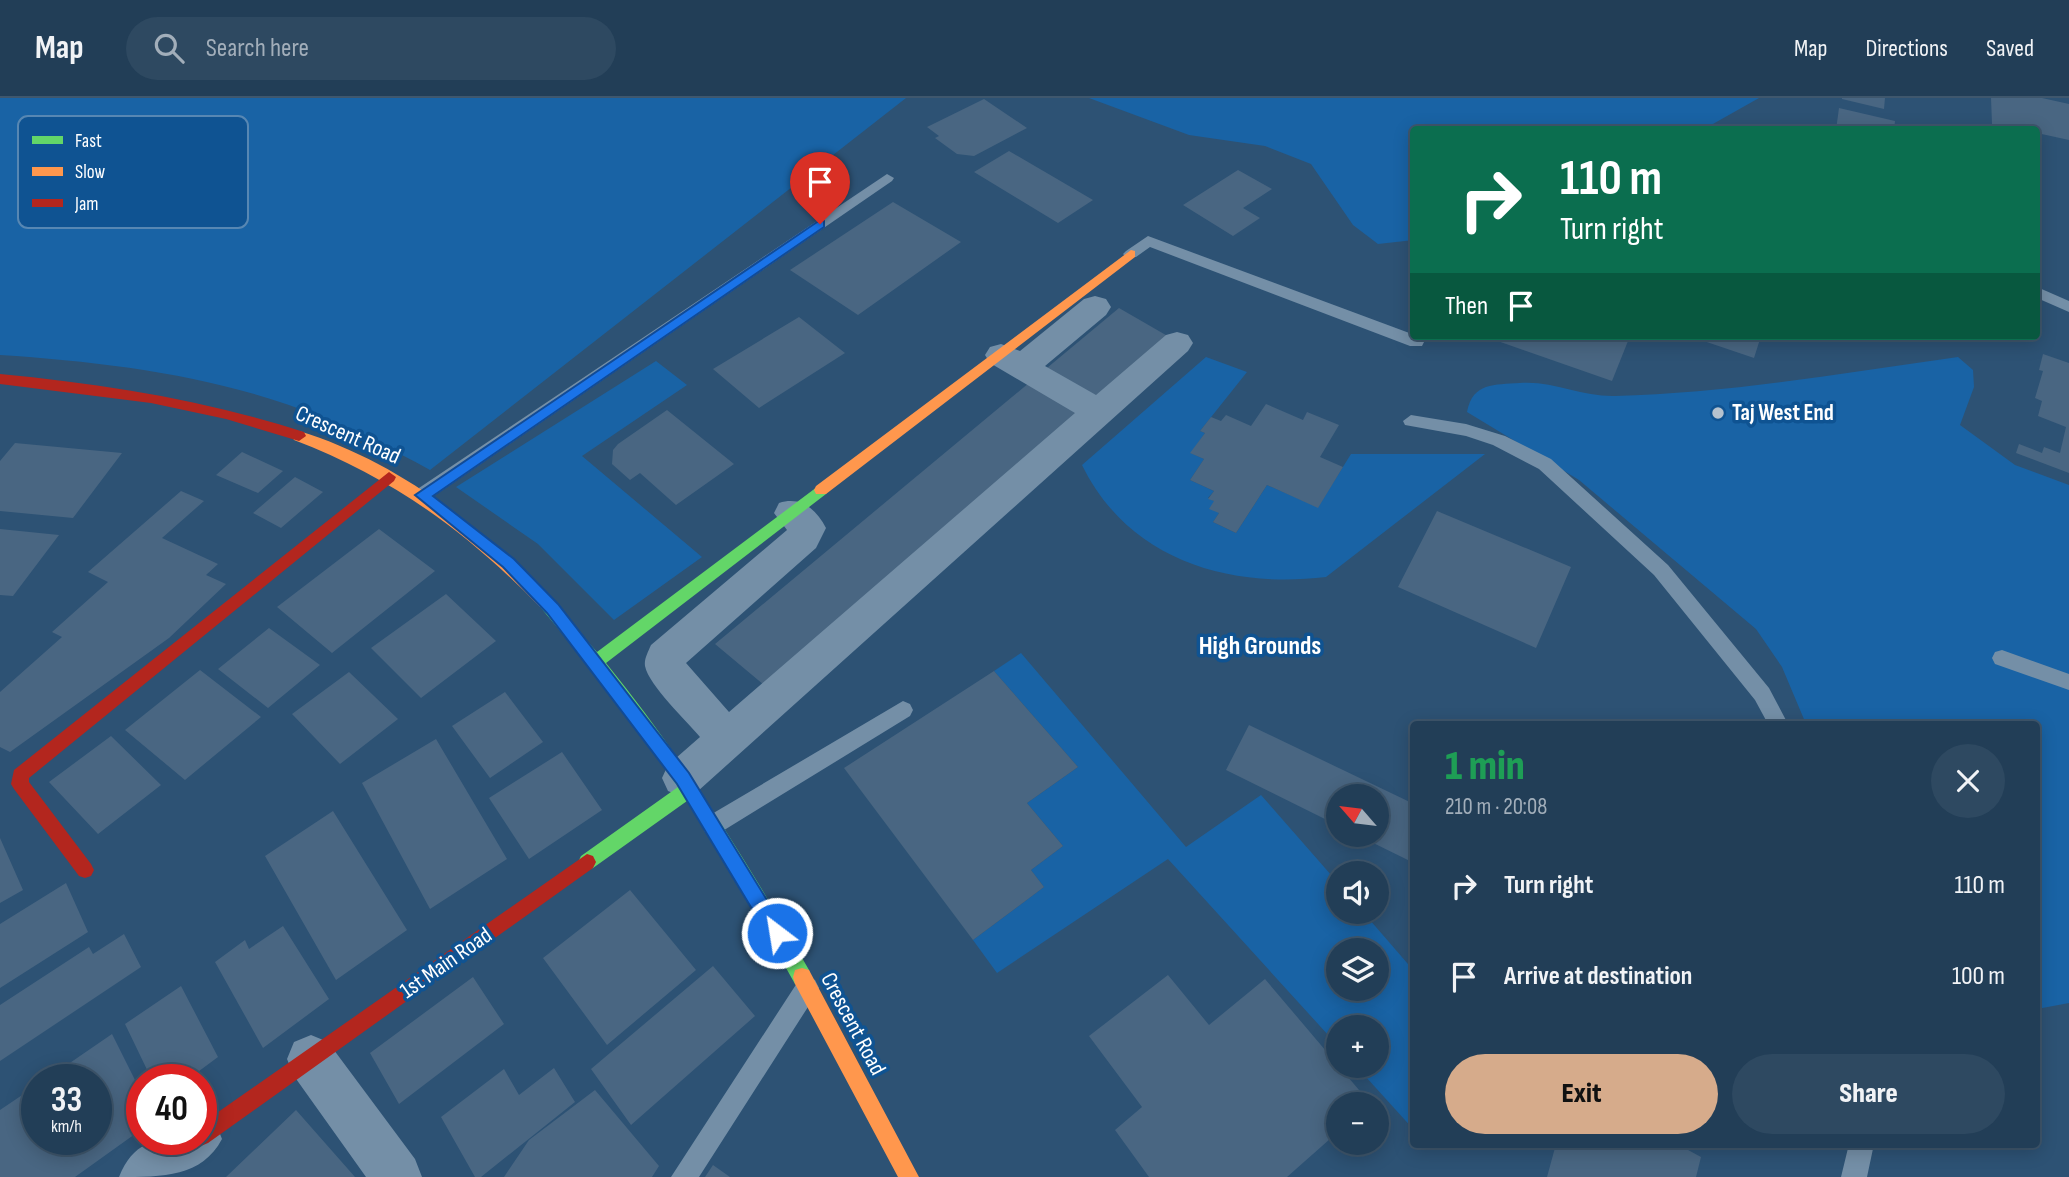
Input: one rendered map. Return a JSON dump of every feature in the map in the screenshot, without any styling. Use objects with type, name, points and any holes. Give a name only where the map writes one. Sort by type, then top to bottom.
[{"type":"street","points":[[1012,361],[1131,254]]},
{"type":"street","points":[[595,662],[792,513],[1095,307]]},
{"type":"street","points":[[686,784],[728,740],[1177,343]]},
{"type":"street","points":[[1012,361],[1098,412]]},
{"type":"street","name":"Crescent Road","points":[[0,379],[116,390],[229,414],[300,436],[422,495],[508,563],[552,608],[595,662],[686,784],[713,825],[807,987],[909,1177]]},
{"type":"street","points":[[85,870],[20,784],[20,775],[389,477]]},
{"type":"street","points":[[728,740],[665,667],[665,657],[803,538],[808,528],[792,513]]},
{"type":"street","name":"1st Main Road","points":[[217,1125],[686,784]]},
{"type":"street","points":[[311,1059],[397,1177]]},
{"type":"street","name":"1st Main Road","points":[[144,1177],[175,1155]]},
{"type":"lane","points":[[422,495],[887,178]]},
{"type":"lane","points":[[1131,254],[1148,241],[1410,340]]},
{"type":"lane","points":[[2040,293],[2069,307]]},
{"type":"lane","points":[[1411,421],[1465,430],[1499,440],[1545,464],[1661,570],[1762,694],[1776,721]]},
{"type":"lane","points":[[2003,658],[2069,682]]},
{"type":"lane","points":[[713,825],[903,710]]},
{"type":"lane","points":[[684,1177],[807,987]]},
{"type":"lane","points":[[1854,1177],[1861,1148]]},
{"type":"shaded area","points":[[0,98],[906,98],[430,470],[319,416],[242,391],[122,367],[0,355]]},
{"type":"shaded area","points":[[1089,98],[1759,98],[1709,126],[1410,126],[1410,240],[1378,244],[1353,225],[1311,164],[1265,146],[1189,135]]},
{"type":"shaded area","points":[[1206,357],[1247,372],[1200,431],[1205,433],[1191,453],[1204,459],[1190,480],[1214,491],[1208,498],[1214,501],[1219,513],[1213,522],[1236,533],[1267,485],[1318,507],[1351,454],[1485,454],[1326,577],[1253,578],[1217,572],[1184,561],[1153,545],[1126,524],[1102,497],[1082,465]]},
{"type":"shaded area","points":[[1958,357],[1973,370],[1974,387],[1960,425],[2015,465],[2069,485],[2069,1003],[2040,1008],[2040,721],[1805,721],[1782,667],[1756,629],[1579,480],[1467,412],[1474,395],[1480,390],[1502,384],[1543,384],[1615,396],[1701,391]]},
{"type":"shaded area","points":[[656,361],[687,385],[582,456],[702,557],[614,620],[538,544],[456,487]]},
{"type":"shaded area","points":[[1021,653],[1186,847],[1261,795],[1326,869],[1326,924],[1373,924],[1385,938],[1326,938],[1326,1001],[1389,1001],[1389,942],[1410,966],[1410,1126],[1389,1102],[1389,1092],[1380,1092],[1367,1078],[1389,1078],[1389,1015],[1326,1015],[1326,1033],[1168,859],[997,973],[973,940],[1044,887],[1031,870],[1063,846],[1027,803],[1078,767],[994,671]]},
{"type":"building","points":[[1885,98],[1884,109],[1842,99]]},
{"type":"building","points":[[1991,98],[2042,98],[2069,104],[2069,140],[2040,134],[2040,126],[1992,124]]},
{"type":"building","points":[[984,99],[1027,128],[974,156],[957,154],[935,138],[939,136],[927,127]]},
{"type":"building","points":[[1839,108],[1895,121],[1894,126],[1837,126]]},
{"type":"building","points":[[1009,151],[1093,200],[1058,223],[974,172]]},
{"type":"building","points":[[1238,170],[1272,189],[1243,208],[1260,218],[1233,236],[1183,205]]},
{"type":"building","points":[[893,202],[961,242],[858,315],[790,270]]},
{"type":"building","points":[[1119,308],[1171,338],[770,690],[715,644]]},
{"type":"building","points":[[799,317],[845,353],[759,408],[713,369]]},
{"type":"building","points":[[1495,340],[1628,340],[1612,381]]},
{"type":"building","points":[[1701,340],[1760,340],[1754,358]]},
{"type":"building","points":[[2043,354],[2069,363],[2069,473],[2016,453],[2019,444],[2042,453],[2044,447],[2060,453],[2066,427],[2038,416],[2042,401],[2035,398],[2043,371],[2039,370]]},
{"type":"building","points":[[1266,404],[1303,420],[1307,412],[1339,425],[1320,457],[1343,467],[1318,508],[1267,485],[1236,533],[1213,522],[1219,513],[1209,509],[1214,501],[1208,499],[1214,491],[1190,480],[1204,459],[1190,453],[1205,433],[1200,431],[1211,417],[1221,421],[1226,415],[1251,426]]},
{"type":"building","points":[[667,410],[734,464],[676,505],[640,473],[630,480],[612,464],[613,450],[618,444]]},
{"type":"building","points":[[15,443],[122,453],[73,518],[0,511],[0,461]]},
{"type":"building","points":[[242,452],[283,471],[258,493],[216,475]]},
{"type":"building","points":[[295,477],[323,492],[281,528],[253,513]]},
{"type":"building","points":[[181,491],[204,501],[162,538],[218,564],[206,575],[226,584],[169,638],[10,752],[0,747],[0,692],[62,637],[52,632],[108,582],[88,572]]},
{"type":"building","points":[[1437,511],[1571,567],[1536,648],[1398,587]]},
{"type":"building","points":[[0,529],[59,535],[13,596],[0,595]]},
{"type":"building","points":[[379,529],[435,571],[332,653],[277,607]]},
{"type":"building","points":[[446,594],[496,641],[421,698],[371,648]]},
{"type":"building","points":[[269,628],[320,665],[268,708],[218,669]]},
{"type":"building","points":[[200,670],[261,717],[185,780],[125,730]]},
{"type":"building","points":[[994,671],[1078,767],[1027,803],[1063,846],[1031,870],[1044,887],[973,940],[844,768]]},
{"type":"building","points":[[349,672],[398,719],[340,764],[292,714]]},
{"type":"building","points":[[505,692],[543,742],[490,778],[452,726]]},
{"type":"building","points":[[1249,725],[1372,784],[1326,784],[1326,820],[1226,770]]},
{"type":"building","points":[[111,736],[161,785],[98,834],[49,782]]},
{"type":"building","points":[[436,739],[507,859],[430,909],[362,783]]},
{"type":"building","points":[[562,752],[602,810],[529,859],[489,798]]},
{"type":"building","points":[[1390,793],[1410,802],[1410,861],[1381,847],[1390,847]]},
{"type":"building","points":[[333,811],[407,930],[336,980],[265,856]]},
{"type":"building","points":[[0,838],[23,890],[0,903]]},
{"type":"building","points":[[66,883],[88,932],[0,988],[0,924]]},
{"type":"building","points":[[630,890],[696,970],[607,1045],[543,958]]},
{"type":"building","points":[[283,926],[329,999],[263,1048],[215,962],[245,940],[249,949]]},
{"type":"building","points":[[124,934],[141,967],[0,1061],[0,1005],[89,947],[93,954]]},
{"type":"building","points":[[713,966],[755,1016],[631,1125],[591,1069]]},
{"type":"building","points":[[1168,975],[1209,1025],[1265,979],[1326,1051],[1326,1078],[1349,1078],[1361,1092],[1326,1092],[1326,1142],[1287,1177],[1149,1177],[1115,1130],[1142,1107],[1089,1036]]},
{"type":"building","points":[[473,977],[504,1024],[399,1104],[370,1053]]},
{"type":"building","points":[[181,986],[218,1057],[209,1064],[144,1064],[125,1024]]},
{"type":"building","points":[[112,1034],[127,1064],[126,1140],[112,1150],[112,1064],[68,1064]]},
{"type":"building","points":[[554,1068],[575,1102],[481,1177],[475,1177],[441,1117],[504,1069],[519,1095]]},
{"type":"building","points":[[595,1090],[659,1166],[652,1177],[504,1177],[529,1140]]},
{"type":"building","points":[[21,1096],[21,1155],[106,1155],[75,1177],[0,1177],[0,1110]]},
{"type":"building","points":[[296,1110],[355,1177],[226,1177]]},
{"type":"building","points":[[1555,1148],[1684,1148],[1701,1157],[1696,1177],[1547,1177]]},
{"type":"building","points":[[713,1165],[730,1177],[705,1177]]},
{"type":"traffic: fast","points":[[595,662],[821,490]]},
{"type":"traffic: fast","points":[[545,603],[618,690],[685,782],[746,878],[802,977]]},
{"type":"traffic: fast","points":[[587,862],[690,789]]},
{"type":"traffic: slow","points":[[821,490],[1131,254]]},
{"type":"traffic: slow","points":[[299,436],[369,466],[433,504],[491,550],[545,603]]},
{"type":"traffic: slow","points":[[802,977],[909,1177]]},
{"type":"traffic: jam","points":[[0,379],[76,387],[189,405],[299,436]]},
{"type":"traffic: jam","points":[[85,870],[20,784],[20,775],[389,477]]},
{"type":"traffic: jam","points":[[217,1125],[587,862]]},
{"type":"place","name":"Taj West End","points":[[1718,413]]},
{"type":"district","name":"High Grounds","points":[[1260,646]]},
{"type":"route","points":[[777,933],[683,778],[552,608],[508,563],[422,495],[820,224]]}]
